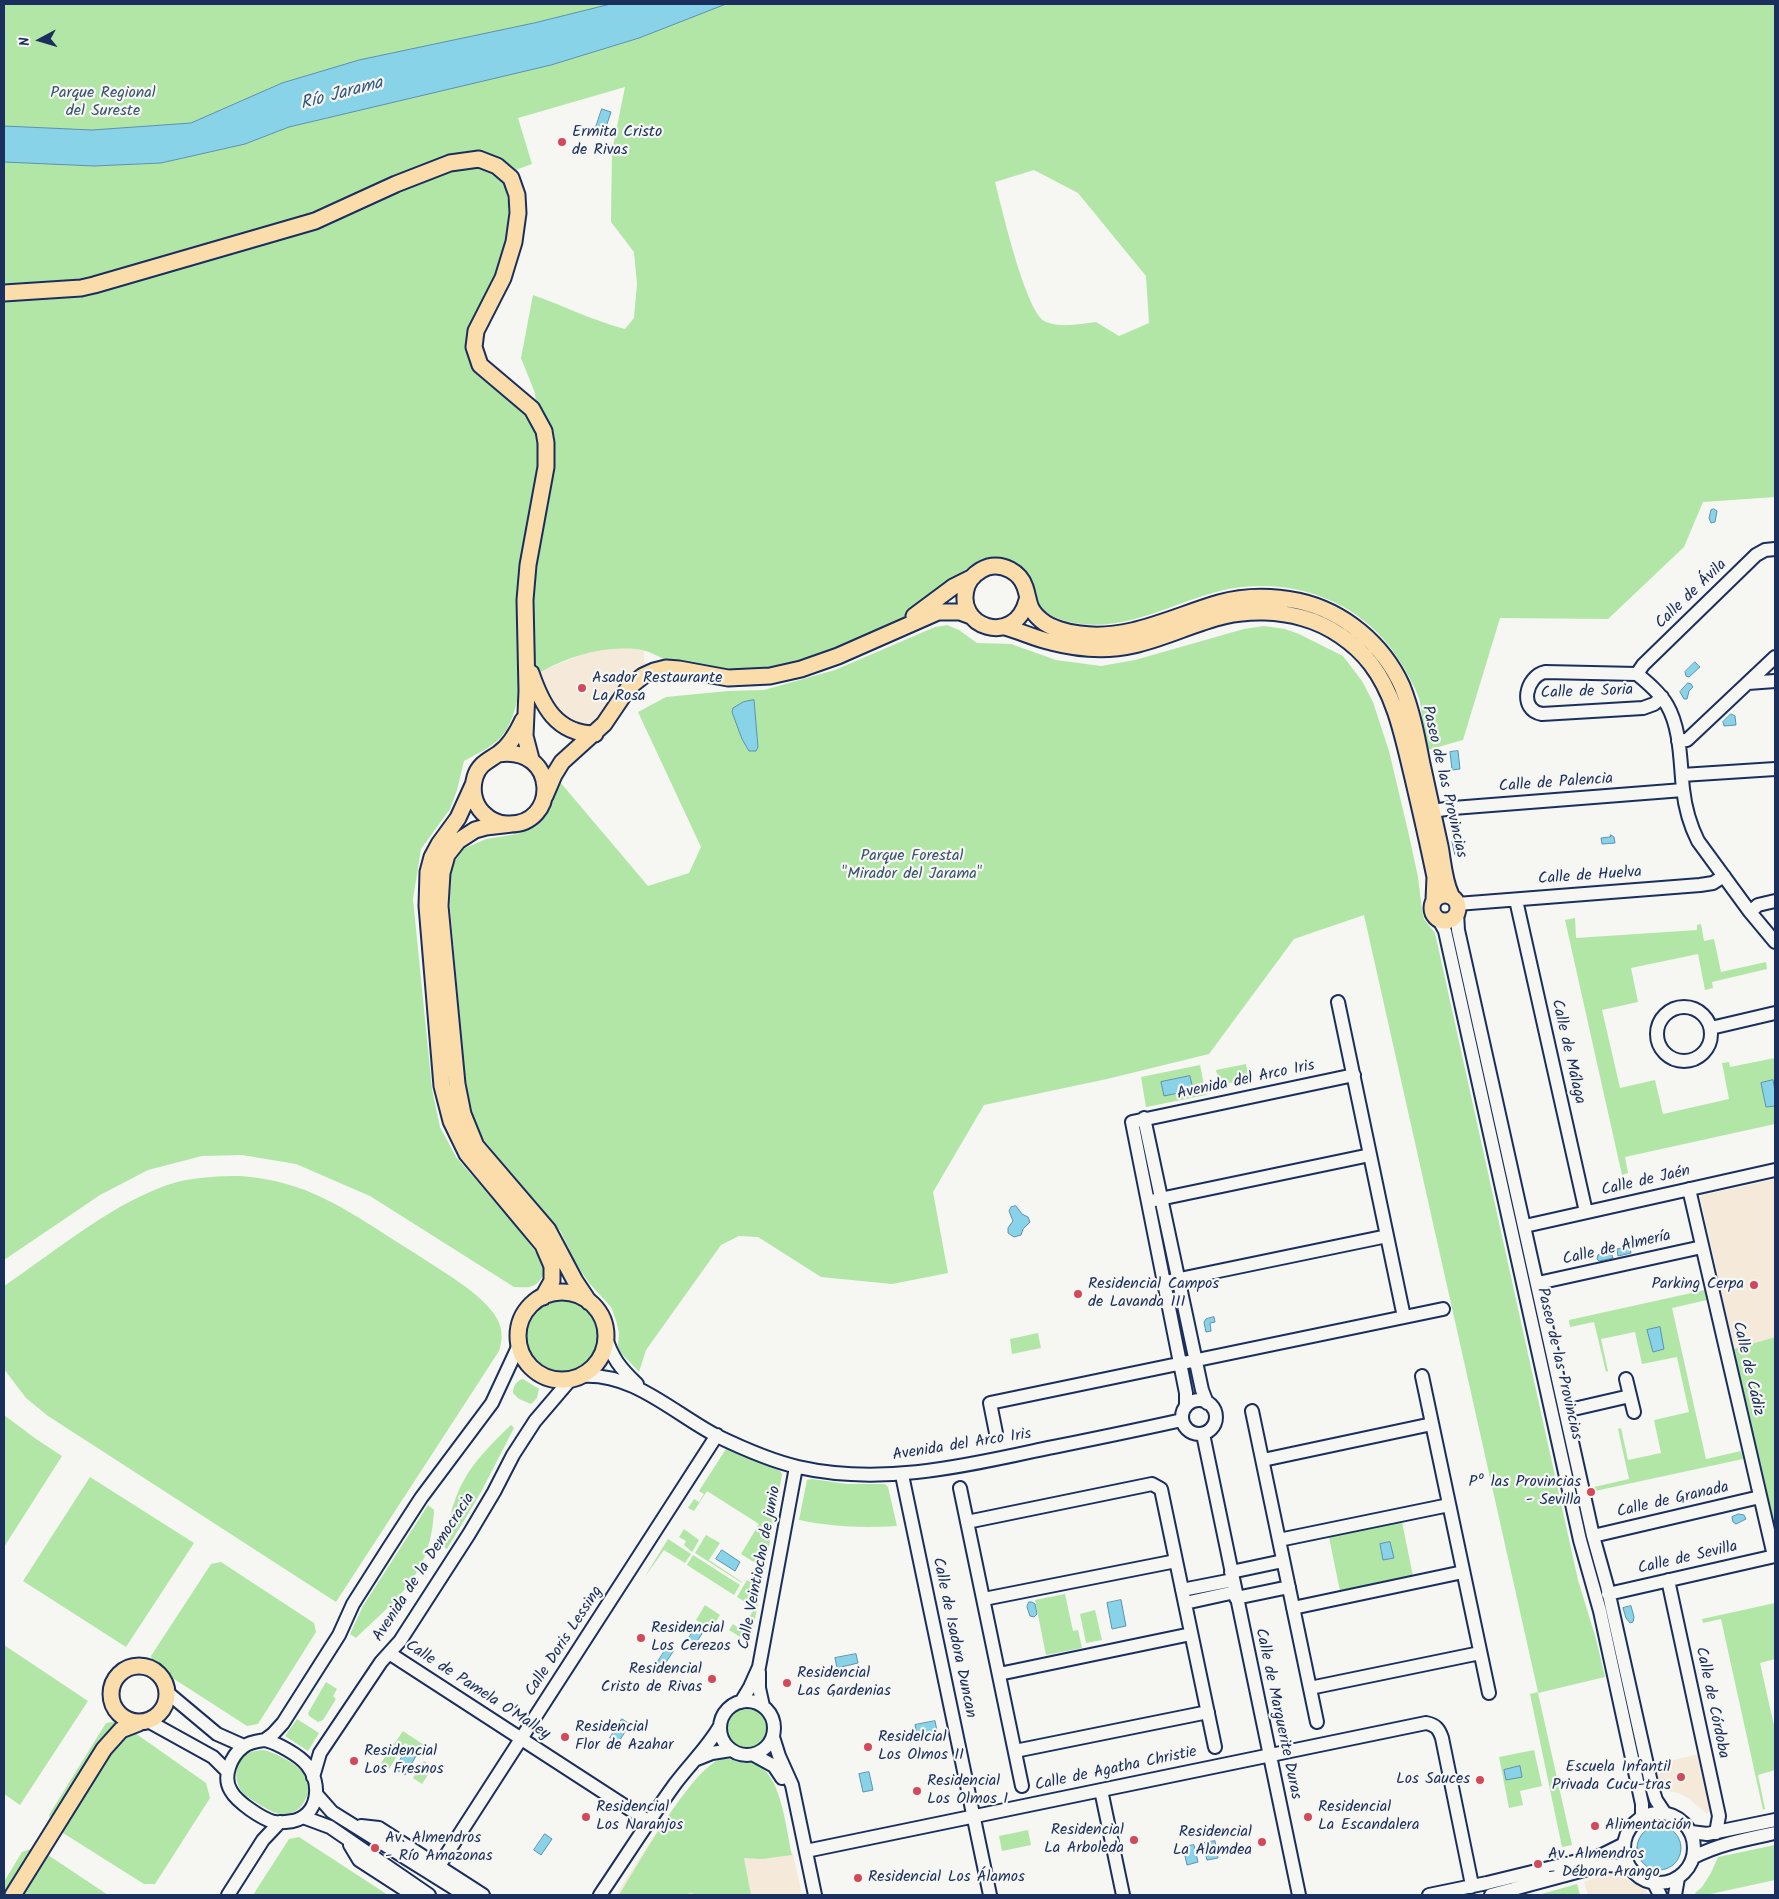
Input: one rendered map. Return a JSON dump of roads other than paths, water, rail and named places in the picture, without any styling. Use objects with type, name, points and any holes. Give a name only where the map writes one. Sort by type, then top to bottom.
[{"type":"main road","points":[[4,293],[81,288],[315,221],[396,184],[450,163],[479,159],[497,166],[511,178],[518,196],[514,242],[502,278],[476,331],[474,347],[480,365],[532,409],[544,431],[546,443],[544,480],[528,565],[525,620],[527,706],[525,743],[533,761],[544,778],[545,796]]},
{"type":"main road","points":[[543,1297],[552,1281],[552,1266],[544,1245],[467,1154],[450,1121],[442,1086],[427,906],[428,872],[432,857],[439,844],[456,834],[486,827],[512,824],[530,818],[542,804],[557,769],[576,749],[595,734],[629,687],[643,676],[666,668],[728,678],[770,676],[801,669],[838,656],[892,633],[938,612],[960,612],[971,616],[986,626],[995,628],[1005,627],[1020,617],[1025,609],[1027,600],[1025,586],[1011,570],[1001,566],[991,566],[953,587],[892,633]]},
{"type":"main road","points":[[971,616],[966,606],[965,596],[967,586],[972,577]]},
{"type":"main road","name":"Paseo de las Provincias","points":[[1027,600],[1032,610],[1042,621],[1055,628],[1080,634],[1108,635],[1131,631],[1220,603],[1243,598],[1270,597],[1297,601],[1326,610],[1342,618],[1370,641],[1385,658],[1398,679],[1416,729],[1432,811],[1455,904]]},
{"type":"main road","name":"Paseo de las Provincias","points":[[1005,627],[1050,642],[1078,647],[1107,648],[1134,645],[1225,616],[1269,612],[1293,615],[1309,620],[1322,625],[1348,641],[1372,664],[1388,693],[1402,731],[1435,877],[1434,900]]},
{"type":"main road","points":[[526,654],[530,673],[539,695],[552,715],[572,730],[585,734],[595,734]]},
{"type":"main road","points":[[527,706],[514,738],[477,771],[442,873],[440,906],[457,1084],[462,1114],[476,1146],[548,1230],[575,1281],[598,1312],[603,1323],[605,1335],[604,1348],[599,1360],[591,1369],[576,1378],[556,1380],[543,1376],[532,1369],[524,1358],[519,1346],[518,1332],[521,1319],[529,1308],[543,1297],[555,1293],[567,1293],[589,1302]]},
{"type":"main road","points":[[498,754],[510,752],[521,754],[533,761],[551,759],[576,749]]},
{"type":"main road","points":[[473,785],[476,802],[487,816],[503,824],[512,824]]},
{"type":"main road","points":[[1441,895],[1455,904],[1450,920],[1439,920],[1431,910],[1434,900],[1441,895]]},
{"type":"main road","points":[[13,1895],[104,1749],[121,1730],[156,1717],[163,1710],[167,1702],[168,1693],[165,1683],[160,1675],[146,1666],[126,1668],[113,1682],[111,1691],[111,1724],[104,1749]]},
{"type":"main road","points":[[111,1701],[115,1710],[122,1717],[130,1721],[144,1722]]},
{"type":"street","name":"Calle de Ávila","points":[[1637,674],[1643,665],[1756,555],[1765,550],[1775,549]]},
{"type":"street","points":[[1678,741],[1687,740],[1775,657]]},
{"type":"street","name":"Calle de Soria","points":[[1637,674],[1539,673],[1535,676],[1527,690],[1528,704],[1532,710],[1542,714],[1643,708],[1654,704],[1662,697]]},
{"type":"street","points":[[1637,674],[1662,697],[1671,714],[1678,741],[1683,790],[1689,819],[1698,841],[1750,912],[1775,942]]},
{"type":"street","points":[[1748,683],[1775,682]]},
{"type":"street","points":[[1682,775],[1775,769]]},
{"type":"street","name":"Calle de Palencia","points":[[1432,811],[1683,790]]},
{"type":"street","name":"Calle de Huelva","points":[[1455,904],[1700,885],[1713,883],[1724,876]]},
{"type":"street","name":"Calle de Málaga","points":[[1516,900],[1586,1212]]},
{"type":"street","points":[[1750,912],[1758,905],[1775,901]]},
{"type":"street","name":"Paseo de las Provincias","points":[[1455,904],[1458,930],[1593,1536],[1652,1787],[1656,1800],[1664,1812]]},
{"type":"street","name":"Paseo de las Provincias","points":[[1439,920],[1445,931],[1576,1523],[1602,1620],[1642,1804],[1642,1816]]},
{"type":"street","points":[[1338,1002],[1404,1317]]},
{"type":"street","points":[[1676,1007],[1694,1008],[1707,1019],[1711,1028],[1709,1046],[1704,1053],[1687,1061],[1678,1061],[1670,1057],[1663,1052],[1658,1044],[1658,1026],[1662,1018],[1676,1007]]},
{"type":"street","points":[[1711,1028],[1775,1013]]},
{"type":"street","name":"Avenida del Arco Iris","points":[[1144,1118],[1354,1075]]},
{"type":"street","points":[[1144,1118],[1161,1199],[1202,1390],[1207,1402],[1214,1411],[1215,1422],[1203,1434],[1192,1433],[1182,1420],[1183,1410],[1186,1405],[1186,1393],[1132,1124],[1134,1121],[1144,1118]]},
{"type":"street","points":[[1147,1202],[1370,1155]]},
{"type":"street","name":"Calle de Jaén","points":[[1525,1226],[1775,1170]]},
{"type":"street","name":"Calle de Cádiz","points":[[1689,1189],[1774,1556]]},
{"type":"street","points":[[1164,1282],[1388,1236]]},
{"type":"street","name":"Calle de Almería","points":[[1538,1284],[1702,1246]]},
{"type":"street","name":"Avenida del Arco Iris","points":[[996,1433],[990,1403],[1443,1309]]},
{"type":"street","name":"Avenida del Arco Iris","points":[[605,1335],[616,1363],[644,1391]]},
{"type":"street","points":[[264,1740],[280,1746],[307,1765],[316,1783],[317,1795],[314,1804],[303,1817],[280,1822],[263,1817],[241,1802],[231,1791],[228,1772],[234,1756],[244,1746],[264,1740],[273,1734],[283,1723],[339,1635],[353,1604],[421,1498],[492,1402],[519,1346]]},
{"type":"street","name":"Avenida del Arco Iris","points":[[576,1378],[596,1374],[616,1378],[644,1391],[717,1435],[751,1451],[796,1467],[839,1474],[902,1475],[973,1464],[1182,1420]]},
{"type":"street","points":[[1422,1376],[1489,1693]]},
{"type":"street","name":"Avenida de la Democracia","points":[[313,1777],[320,1753],[381,1662],[400,1641],[469,1534],[534,1421],[576,1378]]},
{"type":"street","points":[[1626,1379],[1634,1412]]},
{"type":"street","name":"Paseo de las Provincias","points":[[1565,1411],[1630,1396]]},
{"type":"street","points":[[1186,1405],[1196,1400],[1207,1402]]},
{"type":"street","points":[[1252,1411],[1317,1722]]},
{"type":"street","points":[[1263,1460],[1432,1424]]},
{"type":"street","name":"Calle de Marguerite Duras","points":[[1203,1434],[1298,1895]]},
{"type":"street","name":"Calle Doris Lessing","points":[[439,1866],[717,1435]]},
{"type":"street","name":"Calle Veintiocho de junio","points":[[741,1702],[759,1667],[796,1467]]},
{"type":"street","name":"Calle de Isadora Duncan","points":[[902,1475],[990,1895]]},
{"type":"street","points":[[967,1522],[1152,1484],[1161,1489],[1215,1747]]},
{"type":"street","points":[[960,1488],[1022,1786]]},
{"type":"street","name":"Calle de Granada","points":[[1593,1536],[1760,1497]]},
{"type":"street","points":[[1279,1540],[1449,1505]]},
{"type":"street","name":"Calle de Sevilla","points":[[1608,1594],[1774,1556]]},
{"type":"street","points":[[984,1599],[1176,1561]]},
{"type":"street","points":[[1234,1586],[1283,1561]]},
{"type":"street","points":[[1293,1608],[1463,1572]]},
{"type":"street","name":"Calle de Córdoba","points":[[1668,1580],[1719,1816],[1716,1833]]},
{"type":"street","points":[[1183,1597],[1234,1586],[1289,1587]]},
{"type":"street","points":[[999,1674],[1191,1634]]},
{"type":"street","name":"Calle de Pamela O'Malley","points":[[389,1653],[648,1821]]},
{"type":"street","points":[[1310,1688],[1480,1653]]},
{"type":"street","points":[[759,1667],[763,1706]]},
{"type":"street","points":[[168,1693],[217,1734],[244,1746]]},
{"type":"street","points":[[600,1895],[648,1821],[692,1761],[714,1737],[726,1710],[741,1702],[753,1701],[763,1706],[771,1714],[775,1726],[773,1737],[766,1748],[746,1756],[731,1750],[723,1740],[720,1726]]},
{"type":"street","points":[[1015,1751],[1208,1712]]},
{"type":"street","points":[[144,1722],[213,1757],[228,1772]]},
{"type":"street","name":"Calle de Agatha Christie","points":[[806,1851],[1269,1754],[1418,1724],[1433,1724],[1438,1729],[1442,1738],[1471,1887]]},
{"type":"street","points":[[773,1737],[792,1785],[815,1895]]},
{"type":"street","points":[[692,1761],[712,1753],[731,1750]]},
{"type":"street","points":[[754,1754],[774,1766],[793,1795]]},
{"type":"street","points":[[1101,1790],[1122,1895]]},
{"type":"street","points":[[317,1795],[332,1812],[465,1895]]},
{"type":"street","points":[[1664,1812],[1673,1815],[1685,1823],[1691,1832],[1695,1845],[1694,1857],[1690,1866],[1678,1878],[1665,1883],[1654,1883],[1643,1879],[1628,1866],[1624,1855],[1624,1844],[1631,1825],[1642,1816],[1664,1812]]},
{"type":"street","points":[[303,1817],[330,1827],[429,1895]]},
{"type":"street","points":[[1691,1832],[1716,1833],[1775,1820]]},
{"type":"street","points":[[228,1895],[263,1840],[280,1822]]},
{"type":"street","points":[[355,1826],[379,1828],[483,1895]]},
{"type":"street","points":[[1694,1857],[1724,1844],[1775,1833]]},
{"type":"street","points":[[345,1839],[359,1860],[413,1895]]},
{"type":"street","points":[[1429,1895],[1471,1887],[1602,1855],[1624,1844]]},
{"type":"street","points":[[1491,1895],[1603,1865],[1628,1866]]},
{"type":"street","points":[[1675,1895],[1678,1878]]},
{"type":"street","points":[[1654,1883],[1660,1895]]},
{"type":"water","name":"Río Jarama","points":[[611,4],[726,4],[639,38],[551,65],[289,127],[245,144],[161,163],[94,166],[4,162],[4,126],[92,130],[191,123],[282,83],[359,60],[534,23]]},
{"type":"water","points":[[602,109],[611,112],[605,130],[596,127]]},
{"type":"water","points":[[1711,510],[1717,511],[1715,522],[1711,523],[1709,518]]},
{"type":"water","points":[[1695,662],[1700,667],[1689,677],[1686,676],[1685,672]]},
{"type":"water","points":[[1688,683],[1693,687],[1689,691],[1687,699],[1684,699],[1680,692]]},
{"type":"water","points":[[754,700],[758,747],[756,751],[749,751],[742,739],[732,712],[733,708],[743,702]]},
{"type":"water","points":[[1731,714],[1735,716],[1736,725],[1724,726],[1723,722]]},
{"type":"water","points":[[1458,751],[1460,769],[1452,770],[1450,752]]},
{"type":"water","points":[[1611,835],[1614,837],[1615,843],[1602,844],[1601,838],[1610,837]]},
{"type":"water","points":[[1456,839],[1459,841],[1462,853],[1455,855],[1452,842]]},
{"type":"water","points":[[1190,1076],[1193,1090],[1164,1096],[1161,1082]]},
{"type":"water","points":[[1773,1080],[1775,1106],[1766,1107],[1761,1083]]},
{"type":"water","points":[[1016,1206],[1022,1214],[1028,1217],[1030,1222],[1023,1229],[1021,1235],[1014,1237],[1008,1233],[1008,1228],[1013,1221],[1009,1211],[1011,1207]]},
{"type":"water","points":[[1629,1245],[1631,1253],[1618,1256],[1617,1249]]},
{"type":"water","points":[[1611,1252],[1613,1258],[1599,1261],[1597,1259],[1598,1255]]},
{"type":"water","points":[[1214,1317],[1215,1322],[1210,1323],[1211,1331],[1206,1332],[1204,1322],[1206,1319]]},
{"type":"water","points":[[1660,1327],[1664,1349],[1653,1352],[1647,1330]]},
{"type":"water","points":[[1739,1514],[1744,1515],[1746,1519],[1736,1524],[1733,1522],[1732,1517]]},
{"type":"water","points":[[1390,1542],[1394,1558],[1383,1560],[1380,1544]]},
{"type":"water","points":[[722,1550],[740,1562],[735,1571],[716,1559]]},
{"type":"water","points":[[1121,1600],[1126,1626],[1112,1629],[1107,1603]]},
{"type":"water","points":[[1029,1602],[1035,1604],[1037,1614],[1034,1617],[1030,1616],[1027,1607]]},
{"type":"water","points":[[1631,1606],[1634,1617],[1633,1622],[1630,1623],[1626,1618],[1623,1608]]},
{"type":"water","points":[[698,1624],[705,1629],[694,1646],[687,1641]]},
{"type":"water","points":[[668,1646],[674,1650],[663,1667],[657,1663]]},
{"type":"water","points":[[856,1654],[858,1663],[837,1668],[835,1658]]},
{"type":"water","points":[[622,1719],[630,1724],[618,1743],[610,1738]]},
{"type":"water","points":[[935,1721],[937,1731],[917,1735],[915,1725]]},
{"type":"water","points":[[406,1750],[416,1756],[405,1775],[395,1769]]},
{"type":"water","points":[[1520,1766],[1522,1777],[1506,1780],[1504,1770]]},
{"type":"water","points":[[869,1772],[873,1790],[863,1792],[859,1774]]},
{"type":"water","points":[[1659,1826],[1671,1830],[1677,1836],[1681,1848],[1677,1860],[1671,1866],[1659,1870],[1647,1866],[1641,1860],[1637,1848],[1641,1836],[1647,1830]]},
{"type":"water","points":[[545,1834],[552,1839],[541,1855],[534,1850]]},
{"type":"water","points":[[1215,1841],[1218,1858],[1207,1860],[1203,1843]]},
{"type":"water","points":[[1194,1845],[1198,1862],[1187,1865],[1183,1847]]},
{"type":"place","name":"Ermita Cristo de Rivas","points":[[562,142]]},
{"type":"place","name":"Asador Restaurante La Rosa","points":[[582,688]]},
{"type":"place","name":"Parking Cerpa","points":[[1754,1285]]},
{"type":"place","name":"Residencial Campos de Lavanda III","points":[[1078,1294]]},
{"type":"place","name":"Pº las Provincias - Sevilla","points":[[1591,1492]]},
{"type":"place","name":"Residencial Los Cerezos","points":[[641,1638]]},
{"type":"place","name":"Residencial Cristo de Rivas","points":[[712,1679]]},
{"type":"place","name":"Residencial Las Gardenias","points":[[787,1683]]},
{"type":"place","name":"Residencial Flor de Azahar","points":[[565,1737]]},
{"type":"place","name":"Residelcial Los Olmos II","points":[[868,1747]]},
{"type":"place","name":"Residencial Los Fresnos","points":[[354,1761]]},
{"type":"place","name":"Escuela Infantil Privada Cucu-tras","points":[[1681,1777]]},
{"type":"place","name":"Los Sauces","points":[[1480,1780]]},
{"type":"place","name":"Residencial Los Olmos I","points":[[917,1791]]},
{"type":"place","name":"Residencial Los Naranjos","points":[[586,1817]]},
{"type":"place","name":"Residencial La Escandalera","points":[[1308,1817]]},
{"type":"place","name":"Alimentación","points":[[1595,1826]]},
{"type":"place","name":"Residencial La Arboleda","points":[[1134,1840]]},
{"type":"place","name":"Residencial La Alamdea","points":[[1262,1842]]},
{"type":"place","name":"Av. Almendros - Río Amazonas","points":[[375,1848]]},
{"type":"place","name":"Av. Almendros - Débora Arango","points":[[1538,1864]]},
{"type":"place","name":"Residencial Los Álamos","points":[[858,1878]]},
{"type":"park label","name":"Parque Regional del Sureste","points":[[103,103]]},
{"type":"park label","name":"Parque Forestal \"Mirador del Jarama\"","points":[[912,866]]}]
